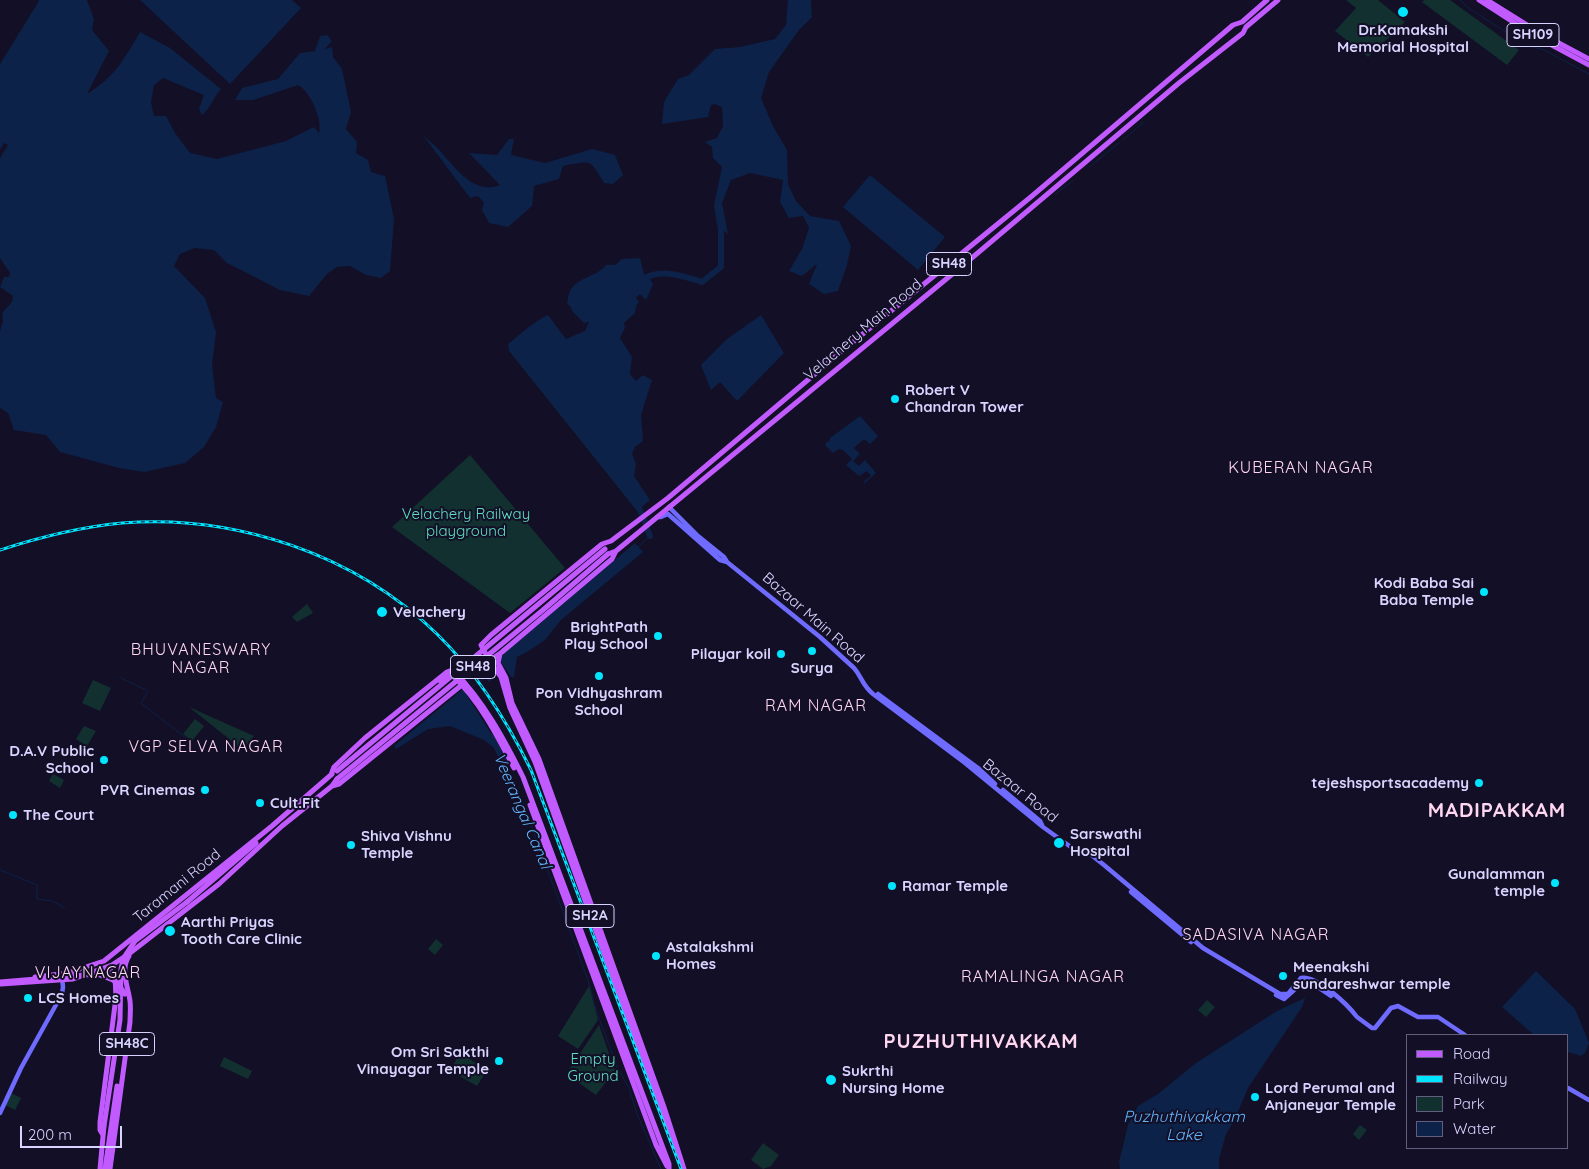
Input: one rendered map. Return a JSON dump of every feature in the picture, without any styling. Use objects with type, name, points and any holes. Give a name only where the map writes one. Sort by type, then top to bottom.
[{"type":"main road","name":"Velachery Main Road","points":[[611,541],[640,520],[1025,202],[1233,25],[1242,22],[1267,0]]},
{"type":"main road","name":"Velachery Main Road","points":[[616,551],[1242,33],[1246,27],[1278,0]]},
{"type":"main road","name":"SH109","points":[[1480,0],[1533,35],[1589,64]]},
{"type":"main road","name":"SH109","points":[[1487,0],[1540,33],[1589,59]]},
{"type":"main road","points":[[1184,66],[1191,74]]},
{"type":"main road","points":[[858,338],[864,346]]},
{"type":"main road","name":"Bazaar Main Road","points":[[669,507],[698,536],[724,556],[727,562],[837,652],[858,673],[864,686],[873,694],[965,763]]},
{"type":"main road","points":[[657,517],[668,514],[720,560],[727,562]]},
{"type":"main road","points":[[611,541],[595,549],[491,635],[482,645],[488,658],[492,659],[502,652],[612,559],[616,551]]},
{"type":"main road","name":"SH48","points":[[62,980],[77,978],[105,968],[130,953],[219,884],[282,826],[332,786],[337,779],[543,610],[606,551],[611,541]]},
{"type":"main road","name":"SH48","points":[[330,775],[606,551],[616,551]]},
{"type":"main road","points":[[495,664],[502,652]]},
{"type":"main road","name":"SH2A","points":[[465,686],[501,738],[523,777],[669,1167],[682,1166],[664,1106],[539,759],[512,703],[508,684],[495,664],[488,658]]},
{"type":"main road","points":[[330,775],[334,767],[363,740],[447,672],[454,671],[465,686],[339,784],[332,786]]},
{"type":"main road","points":[[862,681],[978,768],[1040,821],[1043,827]]},
{"type":"main road","name":"Bazaar Road","points":[[965,763],[1043,827],[1075,850],[1084,854],[1090,854],[1203,948],[1283,995],[1288,994],[1302,978],[1312,978],[1372,1028],[1375,1028],[1391,1008],[1398,1006],[1418,1017],[1438,1016],[1465,1034]]},
{"type":"main road","name":"Taramani Road","points":[[0,982],[61,974],[104,961],[267,830],[330,775]]},
{"type":"main road","points":[[100,1169],[104,1126],[120,1020],[121,969],[125,955],[135,941],[202,891],[267,830]]},
{"type":"main road","points":[[142,930],[150,938]]},
{"type":"main road","name":"SH48C","points":[[110,1169],[130,1022],[130,1002],[125,973],[130,953]]},
{"type":"main road","points":[[103,1135],[100,1130],[100,1122],[116,997],[114,977],[105,968]]},
{"type":"main road","points":[[0,1113],[21,1068],[62,994],[61,974]]},
{"type":"main road","points":[[0,982],[97,974],[113,980],[123,990],[127,1000],[127,1010],[105,1169]]},
{"type":"main road","points":[[0,982],[62,980]]},
{"type":"main road","points":[[1569,1089],[1589,1100]]},
{"type":"green space","points":[[1346,0],[1378,0],[1405,22],[1368,57],[1335,31],[1356,8]]},
{"type":"green space","points":[[1424,0],[1450,0],[1519,50],[1507,65],[1422,2]]},
{"type":"green space","name":"Velachery Railway playground","points":[[470,455],[565,568],[510,613],[392,527]]},
{"type":"green space","points":[[307,604],[313,613],[297,622],[292,617]]},
{"type":"green space","points":[[93,680],[111,688],[100,711],[82,703]]},
{"type":"green space","points":[[189,707],[254,736],[243,750]]},
{"type":"green space","points":[[195,719],[204,726],[192,741],[183,734]]},
{"type":"green space","points":[[84,726],[96,731],[87,746],[76,739]]},
{"type":"green space","points":[[53,774],[64,780],[60,788],[49,781]]},
{"type":"green space","points":[[436,939],[443,945],[435,955],[428,949]]},
{"type":"green space","points":[[589,986],[598,1020],[578,1049],[558,1036]]},
{"type":"green space","points":[[1207,1000],[1215,1007],[1206,1017],[1198,1010]]},
{"type":"green space","name":"Empty Ground","points":[[599,1025],[615,1070],[596,1095],[566,1074]]},
{"type":"green space","points":[[460,1053],[487,1070],[477,1086],[450,1071]]},
{"type":"green space","points":[[224,1057],[252,1071],[248,1079],[220,1066]]},
{"type":"green space","points":[[11,1093],[21,1098],[15,1110],[5,1105]]},
{"type":"green space","points":[[1360,1125],[1367,1130],[1359,1140],[1353,1134]]},
{"type":"green space","points":[[763,1143],[779,1155],[771,1166],[763,1169],[751,1160]]},
{"type":"water","points":[[38,0],[87,0],[94,19],[92,30],[109,51],[87,94],[97,88],[112,74],[124,59],[140,32],[170,48],[221,89],[202,115],[199,109],[204,95],[163,78],[154,85],[151,102],[154,116],[166,116],[175,133],[190,153],[217,159],[286,141],[314,127],[319,133],[319,121],[311,99],[303,88],[298,85],[253,100],[235,100],[242,88],[278,79],[300,53],[315,51],[320,36],[327,35],[332,41],[325,49],[332,47],[333,57],[342,69],[351,112],[346,129],[357,142],[356,153],[368,160],[371,172],[385,176],[394,219],[390,271],[381,278],[366,275],[350,266],[337,267],[327,274],[309,296],[280,290],[227,263],[214,250],[195,248],[180,254],[174,266],[205,298],[216,332],[212,365],[216,398],[223,402],[216,427],[204,447],[185,463],[144,472],[119,468],[60,452],[46,435],[14,430],[8,413],[0,408],[0,331],[3,321],[2,313],[12,302],[13,296],[0,287],[4,277],[9,277],[10,273],[0,258],[0,158],[8,145],[4,143],[0,150],[0,64]]},
{"type":"water","points":[[140,0],[292,0],[301,8],[230,84]]},
{"type":"water","points":[[788,0],[811,0],[812,17],[799,30],[769,72],[761,98],[773,126],[787,150],[788,184],[796,201],[810,216],[839,221],[851,246],[838,291],[824,294],[809,284],[817,264],[802,276],[789,271],[802,249],[809,228],[803,216],[789,218],[780,202],[783,180],[750,173],[731,180],[722,203],[728,234],[717,225],[714,205],[722,167],[713,158],[712,147],[705,142],[717,138],[723,126],[722,107],[715,104],[711,105],[708,117],[662,124],[664,102],[678,79],[689,75],[715,49],[740,47],[775,39],[786,25]]},
{"type":"water","points":[[423,135],[459,172],[473,183],[481,186],[500,185],[469,153],[497,155],[509,139],[514,139],[511,155],[545,163],[592,149],[615,155],[623,175],[613,184],[604,183],[589,163],[563,166],[559,179],[534,186],[532,206],[508,227],[489,223],[482,210],[484,203],[478,196],[470,198]]},
{"type":"water","points":[[870,175],[945,237],[918,270],[843,207]]},
{"type":"water","points":[[640,258],[644,274],[648,276],[653,284],[646,300],[640,294],[636,298],[639,302],[635,313],[624,323],[625,328],[620,338],[632,357],[630,374],[636,381],[643,375],[652,380],[641,415],[643,441],[635,447],[632,454],[636,464],[634,476],[650,500],[637,511],[509,351],[508,344],[533,324],[548,315],[566,339],[585,331],[589,322],[584,323],[567,304],[569,293],[573,286],[598,272],[606,265],[615,265],[622,259]]},
{"type":"water","points":[[761,315],[784,353],[737,401],[720,382],[711,390],[701,365],[727,339]]},
{"type":"water","points":[[860,416],[878,436],[870,444],[864,439],[854,448],[860,454],[853,461],[859,466],[865,460],[876,473],[865,483],[863,482],[871,476],[867,471],[859,476],[846,465],[852,459],[843,450],[839,449],[833,453],[825,445],[827,441],[829,442],[830,438]]},
{"type":"water","points":[[635,543],[643,552],[561,620],[545,640],[517,657],[514,677],[511,677],[500,661],[503,654]]},
{"type":"water","points":[[493,667],[499,674],[489,682],[483,674]]},
{"type":"water","points":[[463,689],[495,737],[508,763],[502,766],[494,748],[484,740],[450,726],[428,729],[396,749],[394,746]]},
{"type":"water","points":[[1536,971],[1575,1009],[1589,1043],[1585,1053],[1581,1056],[1569,1052],[1569,1034],[1533,1034],[1502,1007]]},
{"type":"water","name":"Puzhuthivakkam Lake","points":[[1305,998],[1302,1007],[1248,1088],[1234,1121],[1226,1134],[1219,1159],[1219,1169],[1120,1169],[1119,1162],[1128,1125],[1138,1106],[1158,1094],[1196,1063],[1277,1011]]},
{"type":"waterway","points":[[1460,0],[1467,7],[1530,46],[1544,50],[1589,74]]},
{"type":"waterway","points":[[1123,140],[1145,121]]},
{"type":"waterway","points":[[1089,167],[1119,143]]},
{"type":"waterway","points":[[1055,194],[1073,181]]},
{"type":"waterway","points":[[643,279],[657,274],[672,274],[702,282],[721,267],[721,221]]},
{"type":"waterway","points":[[637,502],[650,536]]},
{"type":"waterway","name":"Veerangal Canal","points":[[638,547],[650,536]]},
{"type":"waterway","points":[[121,678],[146,690]]},
{"type":"waterway","name":"Veerangal Canal","points":[[472,687],[485,678]]},
{"type":"waterway","points":[[148,691],[141,703],[191,742]]},
{"type":"waterway","name":"Veerangal Canal","points":[[504,765],[521,798],[588,980],[597,1013],[617,1067],[629,1088],[637,1114],[661,1169]]},
{"type":"waterway","points":[[0,870],[37,885],[37,899],[52,901],[65,908]]},
{"type":"railway","points":[[0,550],[60,533],[122,523],[165,522],[207,525],[250,533],[291,545],[331,561],[369,582],[405,606],[437,634],[465,664],[490,698],[512,733],[531,770],[681,1169]]},
{"type":"place","name":"Dr.Kamakshi Memorial Hospital","points":[[1403,12]]},
{"type":"place","name":"Robert V Chandran Tower","points":[[895,399]]},
{"type":"place","name":"Kodi Baba Sai Baba Temple","points":[[1484,592]]},
{"type":"place","name":"Velachery","points":[[382,612]]},
{"type":"place","name":"BrightPath Play School","points":[[658,636]]},
{"type":"place","name":"Surya","points":[[812,651]]},
{"type":"place","name":"Pilayar koil","points":[[781,654]]},
{"type":"place","name":"Pon Vidhyashram School","points":[[599,676]]},
{"type":"place","name":"D.A.V Public School","points":[[104,760]]},
{"type":"place","name":"tejeshsportsacademy","points":[[1479,783]]},
{"type":"place","name":"PVR Cinemas","points":[[205,790]]},
{"type":"place","name":"Cult.Fit","points":[[260,803]]},
{"type":"place","name":"The Court","points":[[13,815]]},
{"type":"place","name":"Sarswathi Hospital","points":[[1059,843]]},
{"type":"place","name":"Shiva Vishnu Temple","points":[[351,845]]},
{"type":"place","name":"Gunalamman temple","points":[[1555,883]]},
{"type":"place","name":"Ramar Temple","points":[[892,886]]},
{"type":"place","name":"Aarthi Priyas Tooth Care Clinic","points":[[170,931]]},
{"type":"place","name":"Astalakshmi Homes","points":[[656,956]]},
{"type":"place","name":"Meenakshi sundareshwar temple","points":[[1283,976]]},
{"type":"place","name":"LCS Homes","points":[[28,998]]},
{"type":"place","name":"Om Sri Sakthi Vinayagar Temple","points":[[499,1061]]},
{"type":"place","name":"Sukrthi Nursing Home","points":[[831,1080]]},
{"type":"place","name":"Lord Perumal and Anjaneyar Temple","points":[[1255,1097]]},
{"type":"district","name":"KUBERAN NAGAR","points":[[1301,468]]},
{"type":"district","name":"BHUVANESWARY NAGAR","points":[[201,659]]},
{"type":"district","name":"RAM NAGAR","points":[[816,706]]},
{"type":"district","name":"VGP SELVA NAGAR","points":[[206,747]]},
{"type":"district","name":"MADIPAKKAM","points":[[1497,811]]},
{"type":"district","name":"SADASIVA NAGAR","points":[[1256,935]]},
{"type":"district","name":"VIJAYNAGAR","points":[[88,973]]},
{"type":"district","name":"RAMALINGA NAGAR","points":[[1043,977]]},
{"type":"district","name":"PUZHUTHIVAKKAM","points":[[981,1042]]}]
